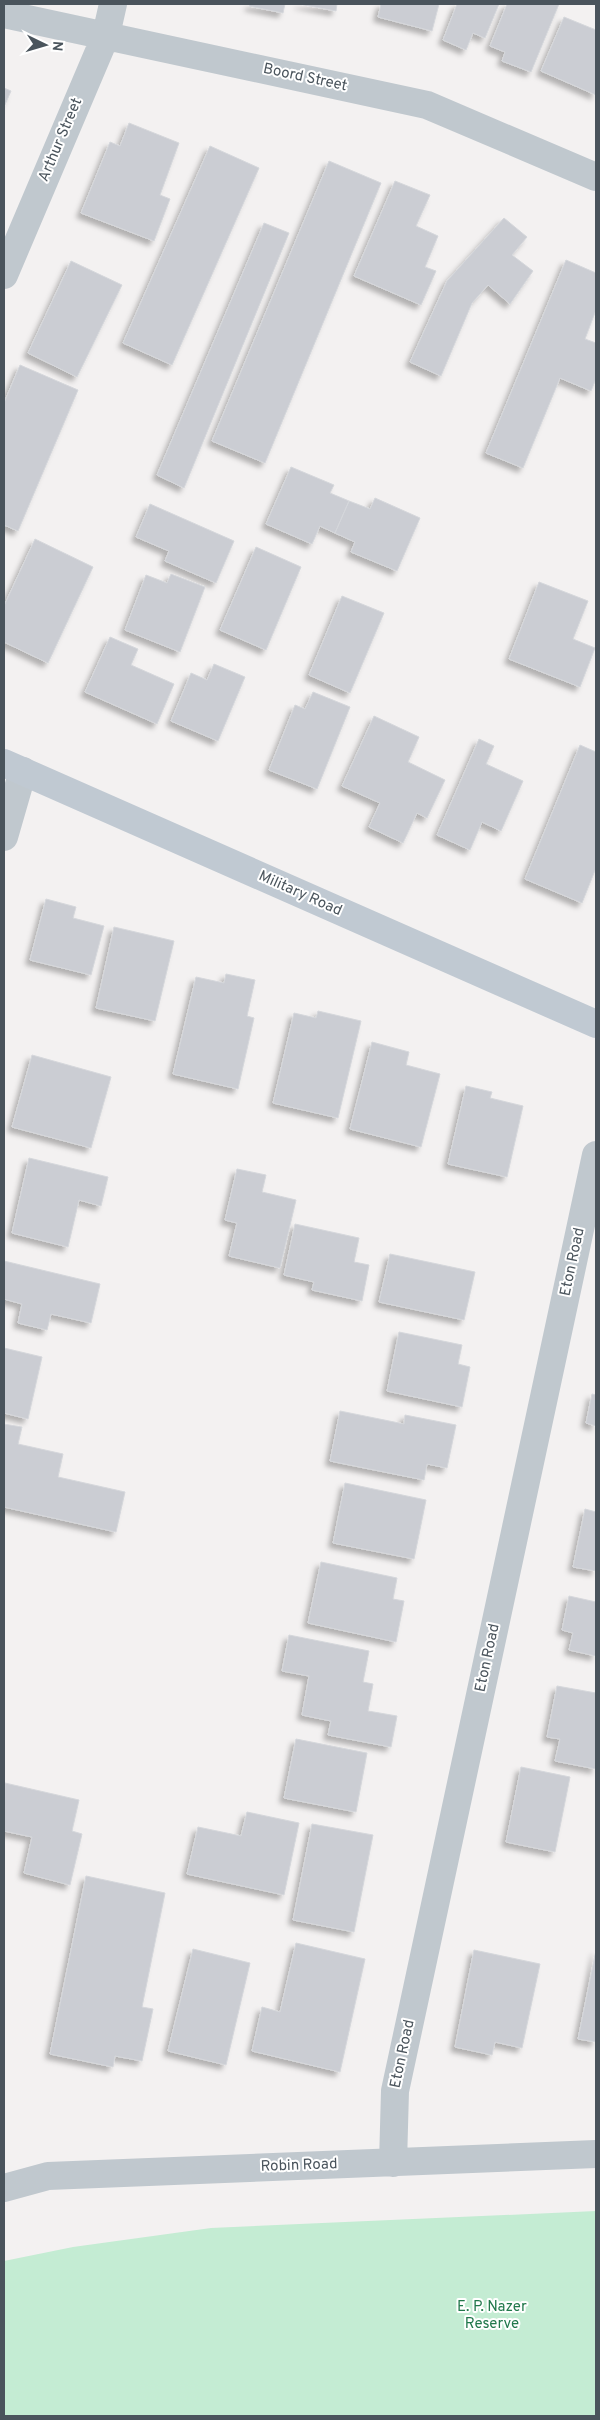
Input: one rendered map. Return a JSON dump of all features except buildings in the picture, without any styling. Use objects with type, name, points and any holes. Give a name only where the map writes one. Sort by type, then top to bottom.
[{"type":"main road","name":"Military Road","points":[[13,767],[596,1024]]},
{"type":"street","name":"Arthur Street","points":[[4,274],[106,35],[113,4]]},
{"type":"street","name":"Boord Street","points":[[4,14],[427,105],[596,177]]},
{"type":"street","points":[[4,837],[13,767]]},
{"type":"street","name":"Eton Road","points":[[393,2163],[395,2091],[596,1154]]},
{"type":"street","name":"Robin Road","points":[[4,2188],[48,2176],[596,2154]]},
{"type":"green space","name":"E. P. Nazer Reserve","points":[[596,2211],[596,2416],[4,2416],[4,2261],[73,2247],[211,2228]]}]
